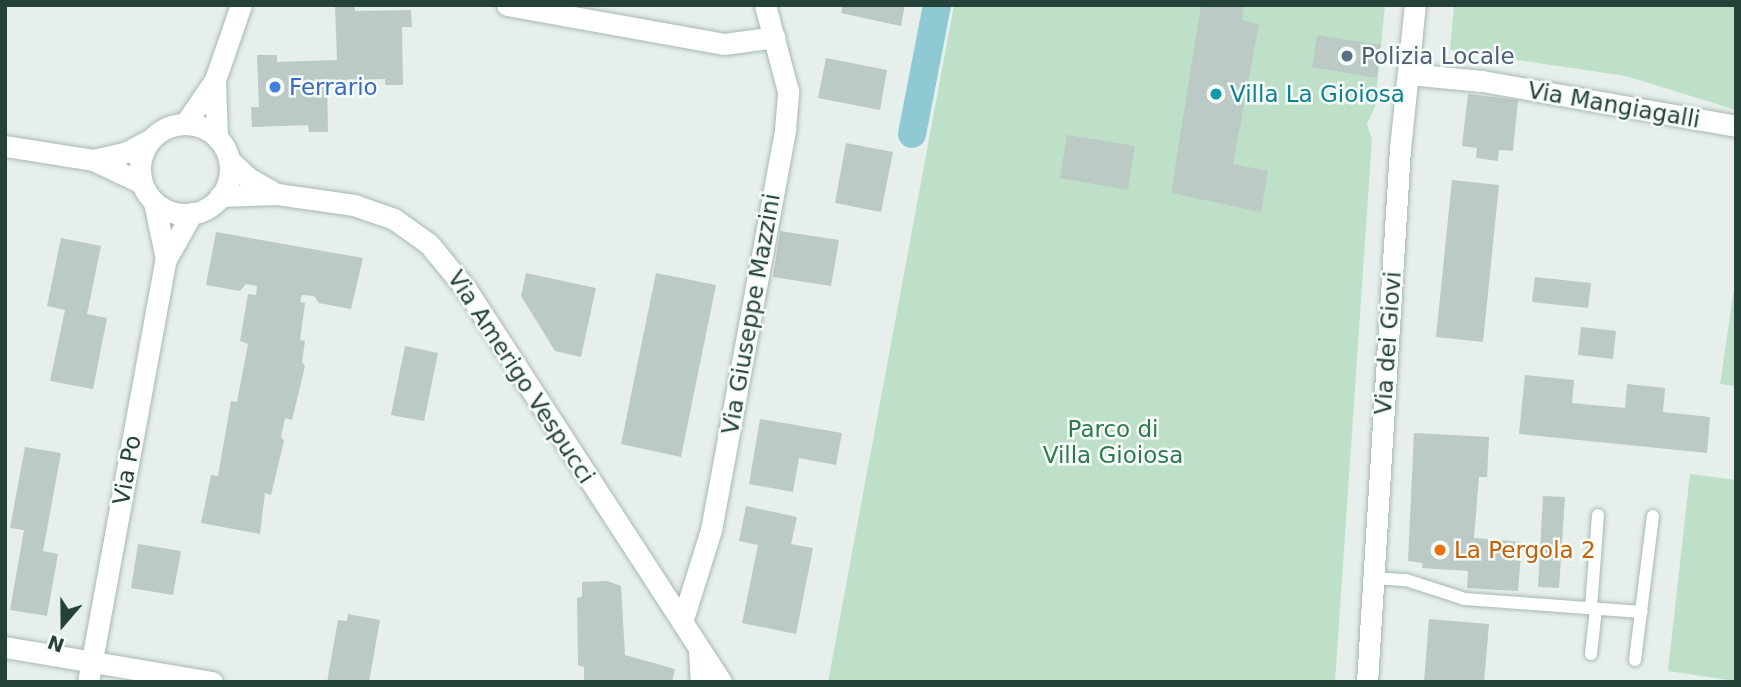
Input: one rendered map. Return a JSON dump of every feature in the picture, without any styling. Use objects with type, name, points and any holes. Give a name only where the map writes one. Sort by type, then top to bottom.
[{"type":"street","points":[[185,124],[215,80],[241,5]]},
{"type":"street","points":[[506,5],[724,44],[752,43],[775,37]]},
{"type":"street","name":"Via Giuseppe Mazzini","points":[[682,622],[711,530],[785,128],[788,91],[765,5]]},
{"type":"street","name":"Via dei Giovi","points":[[1367,682],[1400,149],[1415,5]]},
{"type":"street","name":"Via Mangiagalli","points":[[1408,74],[1482,81],[1736,126]]},
{"type":"street","points":[[215,80],[217,138]]},
{"type":"street","points":[[93,160],[127,152],[161,131],[185,124],[208,130],[217,138],[229,160],[227,185],[220,196],[203,210],[192,213],[166,209],[154,202],[142,183],[140,167],[143,152],[151,139]]},
{"type":"street","points":[[5,146],[93,160],[142,183]]},
{"type":"street","name":"Via Amerigo Vespucci","points":[[229,160],[247,177],[277,194]]},
{"type":"street","name":"Via Amerigo Vespucci","points":[[220,196],[277,194],[376,212],[394,219],[429,244],[466,289],[722,682]]},
{"type":"street","name":"Via Po","points":[[154,202],[166,259]]},
{"type":"street","name":"Via Po","points":[[90,672],[166,259],[192,213]]},
{"type":"street","points":[[5,648],[90,672],[212,682]]},
{"type":"street","name":"Via Amerigo Vespucci","points":[[699,649],[701,682]]},
{"type":"lane","points":[[1591,654],[1598,515]]},
{"type":"lane","points":[[1635,660],[1653,516]]},
{"type":"lane","points":[[1374,578],[1406,580],[1465,599],[1642,612]]},
{"type":"green space","name":"Parco di Villa Gioiosa","points":[[954,5],[1385,5],[1375,107],[1367,124],[1372,139],[1335,682],[828,682]]},
{"type":"green space","points":[[1454,5],[1736,5],[1736,110],[1626,76],[1450,50]]},
{"type":"green space","points":[[1736,276],[1736,386],[1720,384]]},
{"type":"green space","points":[[1690,474],[1736,480],[1736,681],[1668,671]]},
{"type":"building","points":[[335,5],[355,5],[355,11],[411,10],[412,27],[402,27],[403,85],[385,85],[385,79],[327,81],[328,132],[309,132],[308,125],[252,127],[251,107],[259,107],[257,55],[277,55],[277,62],[337,60]]},
{"type":"building","points":[[843,5],[905,5],[901,26],[841,13]]},
{"type":"building","name":"Villa La Gioiosa","points":[[1201,5],[1244,5],[1242,20],[1259,24],[1233,164],[1268,171],[1261,212],[1171,193]]},
{"type":"building","name":"Polizia Locale","points":[[1317,35],[1381,45],[1377,78],[1312,67]]},
{"type":"building","points":[[826,58],[887,70],[880,110],[818,98]]},
{"type":"building","points":[[1468,94],[1518,100],[1513,151],[1499,150],[1498,161],[1476,158],[1477,148],[1462,146]]},
{"type":"building","points":[[1067,135],[1135,146],[1128,190],[1060,178]]},
{"type":"building","points":[[846,143],[893,152],[881,212],[835,203]]},
{"type":"building","points":[[1452,180],[1499,185],[1483,342],[1436,337]]},
{"type":"building","points":[[780,231],[839,240],[831,286],[773,277]]},
{"type":"building","points":[[216,232],[363,258],[351,309],[319,303],[314,296],[302,295],[300,302],[305,303],[300,340],[305,341],[302,362],[305,366],[292,420],[285,418],[281,437],[284,441],[271,495],[265,493],[260,534],[201,523],[211,475],[218,476],[231,401],[237,402],[248,344],[240,341],[248,294],[256,295],[257,286],[246,284],[240,291],[206,285]]},
{"type":"building","points":[[61,238],[101,246],[87,314],[107,318],[93,389],[50,381],[65,310],[47,306]]},
{"type":"building","points":[[526,273],[596,288],[581,357],[555,351],[521,296]]},
{"type":"building","points":[[656,273],[716,285],[681,457],[621,444]]},
{"type":"building","points":[[1535,277],[1591,283],[1588,308],[1532,302]]},
{"type":"building","points":[[1581,327],[1616,331],[1613,359],[1578,355]]},
{"type":"building","points":[[405,346],[438,353],[424,421],[391,415]]},
{"type":"building","points":[[1525,375],[1574,380],[1572,403],[1625,408],[1627,384],[1665,388],[1663,412],[1710,417],[1707,453],[1519,434]]},
{"type":"building","points":[[760,419],[842,433],[836,465],[799,458],[793,492],[749,484]]},
{"type":"building","points":[[1414,433],[1489,437],[1487,477],[1479,477],[1474,538],[1522,542],[1518,591],[1467,588],[1468,571],[1422,568],[1423,563],[1408,561]]},
{"type":"building","points":[[25,447],[61,453],[43,551],[58,554],[47,616],[10,610],[24,530],[10,528]]},
{"type":"building","points":[[1543,496],[1565,497],[1559,588],[1538,587]]},
{"type":"building","points":[[746,506],[797,517],[791,544],[813,548],[796,634],[742,623],[758,545],[739,541]]},
{"type":"building","points":[[138,544],[181,551],[173,595],[131,588]]},
{"type":"building","points":[[607,581],[621,586],[625,655],[675,669],[672,682],[584,682],[584,667],[578,665],[577,598],[582,597],[582,582]]},
{"type":"building","points":[[348,614],[380,620],[369,682],[327,682],[338,620],[347,621]]},
{"type":"building","points":[[1429,619],[1489,624],[1484,682],[1424,682]]},
{"type":"waterway","points":[[912,134],[937,5]]},
{"type":"place","name":"Polizia Locale","points":[[1347,56]]},
{"type":"place","name":"Ferrario","points":[[275,87]]},
{"type":"place","name":"Villa La Gioiosa","points":[[1216,94]]},
{"type":"place","name":"La Pergola 2","points":[[1440,550]]}]
